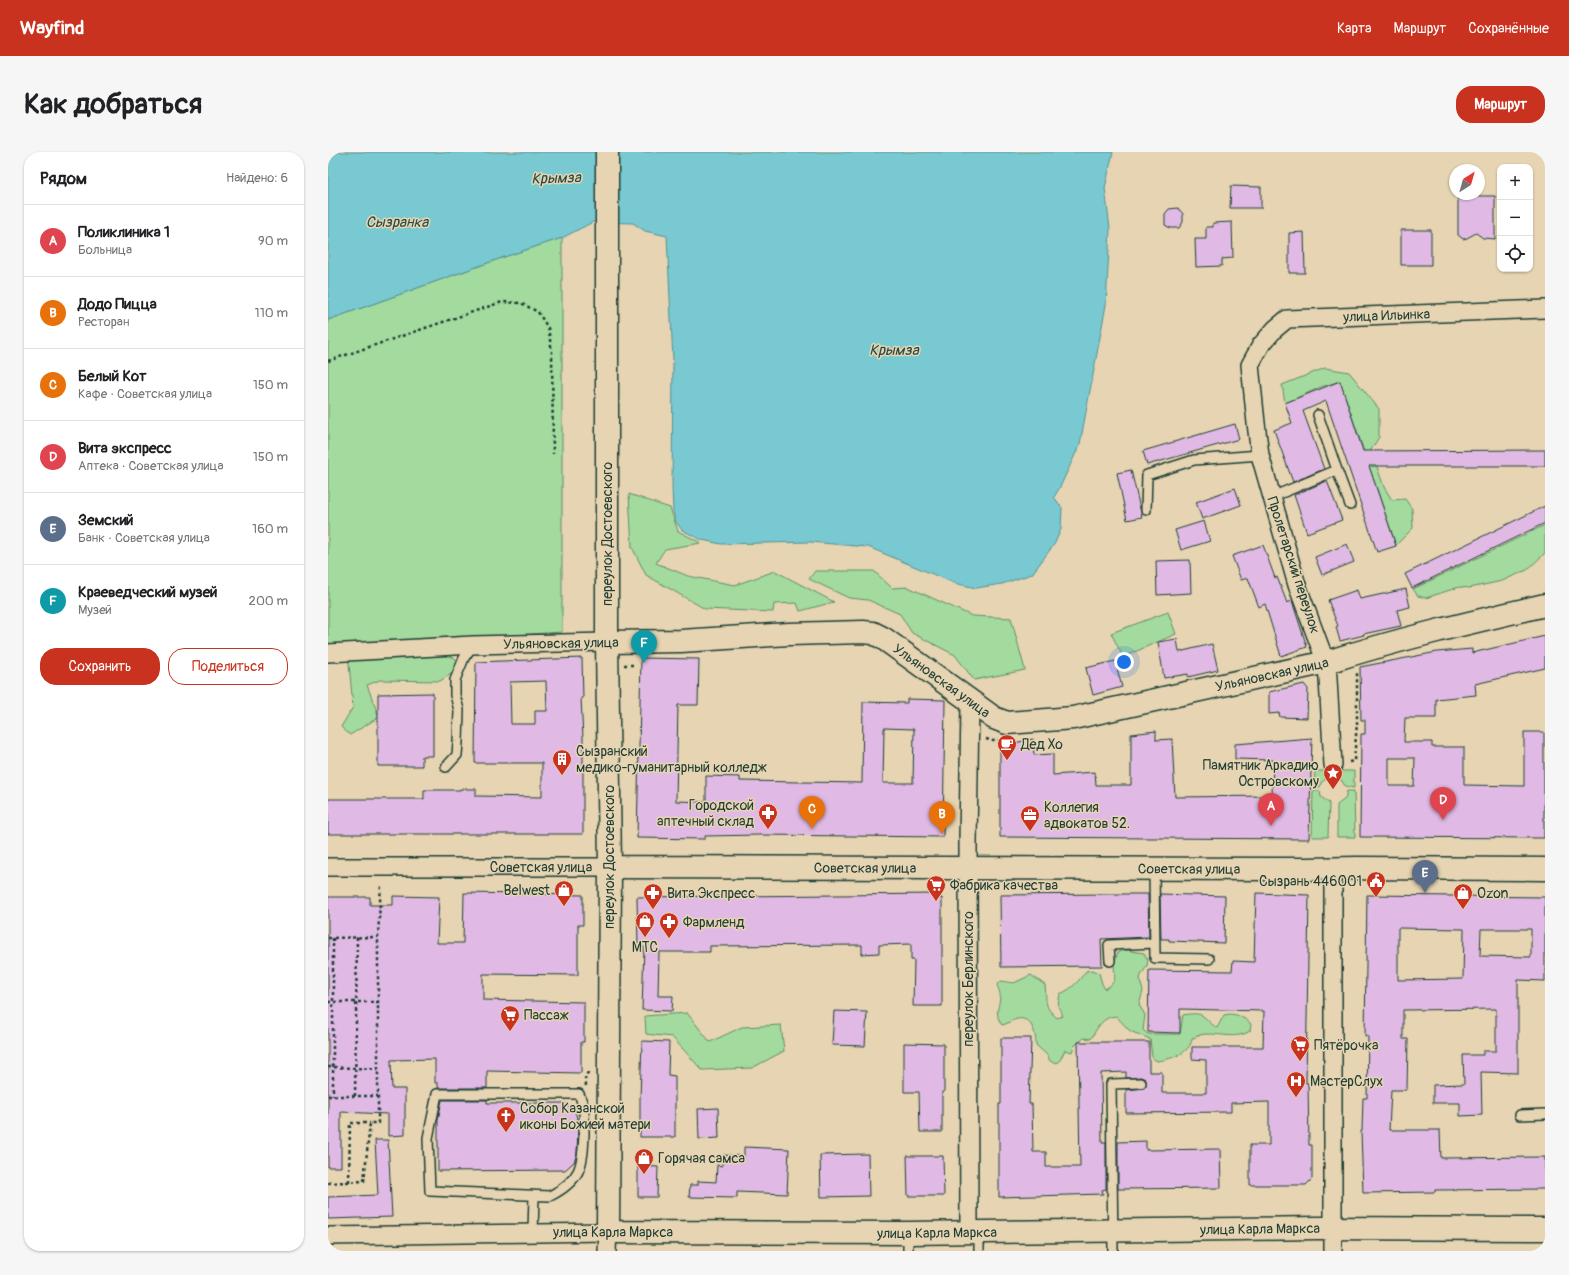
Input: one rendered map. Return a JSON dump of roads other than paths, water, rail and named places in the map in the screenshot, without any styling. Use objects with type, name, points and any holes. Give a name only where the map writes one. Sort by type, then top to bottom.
[{"type":"main road","name":"переулок Достоевского","points":[[607,152],[607,642],[610,867],[607,1241]]},
{"type":"main road","name":"Ульяновская улица","points":[[607,642],[681,641],[789,634],[863,632],[883,638],[970,702],[994,718],[1007,723],[1074,718],[1327,662],[1479,620],[1545,605]]},
{"type":"main road","name":"Советская улица","points":[[610,867],[1545,869]]},
{"type":"main road","name":"улица Карла Маркса","points":[[607,1241],[908,1242],[976,1239],[1113,1241],[1333,1228],[1545,1229]]},
{"type":"street","name":"улица Ильинка","points":[[1250,365],[1261,345],[1275,329],[1287,320],[1545,309]]},
{"type":"street","name":"Пролетарский переулок","points":[[1250,365],[1260,455],[1297,585],[1327,662],[1333,765]]},
{"type":"street","name":"Ульяновская улица","points":[[328,653],[473,646],[607,642]]},
{"type":"street","name":"переулок Берлинского","points":[[970,702],[968,868],[976,1239]]},
{"type":"street","name":"Советская улица","points":[[328,867],[610,867]]},
{"type":"street","points":[[1333,868],[1333,1251]]},
{"type":"street","name":"улица Карла Маркса","points":[[328,1236],[533,1232],[607,1241]]},
{"type":"lane","points":[[1318,415],[1350,505]]},
{"type":"lane","points":[[1146,510],[1147,475],[1194,460],[1260,455]]},
{"type":"lane","points":[[1272,497],[1337,470]]},
{"type":"lane","points":[[446,767],[456,755],[458,742],[459,710],[455,680],[464,658],[473,646]]},
{"type":"lane","points":[[1154,869],[1155,958],[1209,959]]},
{"type":"lane","points":[[1110,960],[1109,945],[1155,943]]},
{"type":"lane","points":[[1113,1241],[1111,1084],[1141,1082]]},
{"type":"lane","points":[[437,1094],[579,1094],[585,1108],[584,1156],[580,1169],[565,1188],[550,1196],[534,1196],[430,1191],[428,1138],[437,1094]]},
{"type":"lane","points":[[1520,1114],[1545,1114]]},
{"type":"lane","points":[[533,1232],[534,1196]]},
{"type":"water","name":"Крымза","points":[[328,152],[1113,152],[1105,188],[1110,229],[1106,305],[1080,444],[1054,497],[1062,508],[1061,529],[1055,543],[1032,574],[1002,584],[976,588],[954,583],[868,547],[810,542],[721,544],[702,540],[682,530],[676,522],[673,511],[673,360],[667,236],[645,231],[633,223],[593,222],[562,238],[507,256],[328,320]]},
{"type":"place","name":"Краеведческий музей","points":[[644,663]]},
{"type":"place","name":"Дед Хо","points":[[1007,761]]},
{"type":"place","name":"Сызранский медико-гуманитарный колледж","points":[[562,776]]},
{"type":"place","name":"Памятник Аркадию Островскому","points":[[1333,790]]},
{"type":"place","name":"Вита экспресс","points":[[1443,820]]},
{"type":"place","name":"Поликлиника 1","points":[[1271,826]]},
{"type":"place","name":"Белый Кот","points":[[812,829]]},
{"type":"place","name":"Городской аптечный склад","points":[[768,830]]},
{"type":"place","name":"Коллегия адвокатов 52.","points":[[1030,832]]},
{"type":"place","name":"Додо Пицца","points":[[942,834]]},
{"type":"place","name":"Земский","points":[[1425,893]]},
{"type":"place","name":"Сызрань 446001","points":[[1376,898]]},
{"type":"place","name":"Фабрика качества","points":[[936,902]]},
{"type":"place","name":"Belwest","points":[[564,907]]},
{"type":"place","name":"Вита Экспресс","points":[[653,910]]},
{"type":"place","name":"Ozon","points":[[1463,910]]},
{"type":"place","name":"МТС","points":[[645,938]]},
{"type":"place","name":"Фармленд","points":[[669,939]]},
{"type":"place","name":"Пассаж","points":[[510,1032]]},
{"type":"place","name":"Пятёрочка","points":[[1300,1062]]},
{"type":"place","name":"МастерСлух","points":[[1296,1098]]},
{"type":"place","name":"Собор Казанской иконы Божией матери","points":[[506,1133]]},
{"type":"place","name":"Горячая самса","points":[[644,1175]]},
{"type":"water label","name":"Сызранка","points":[[397,222]]}]
